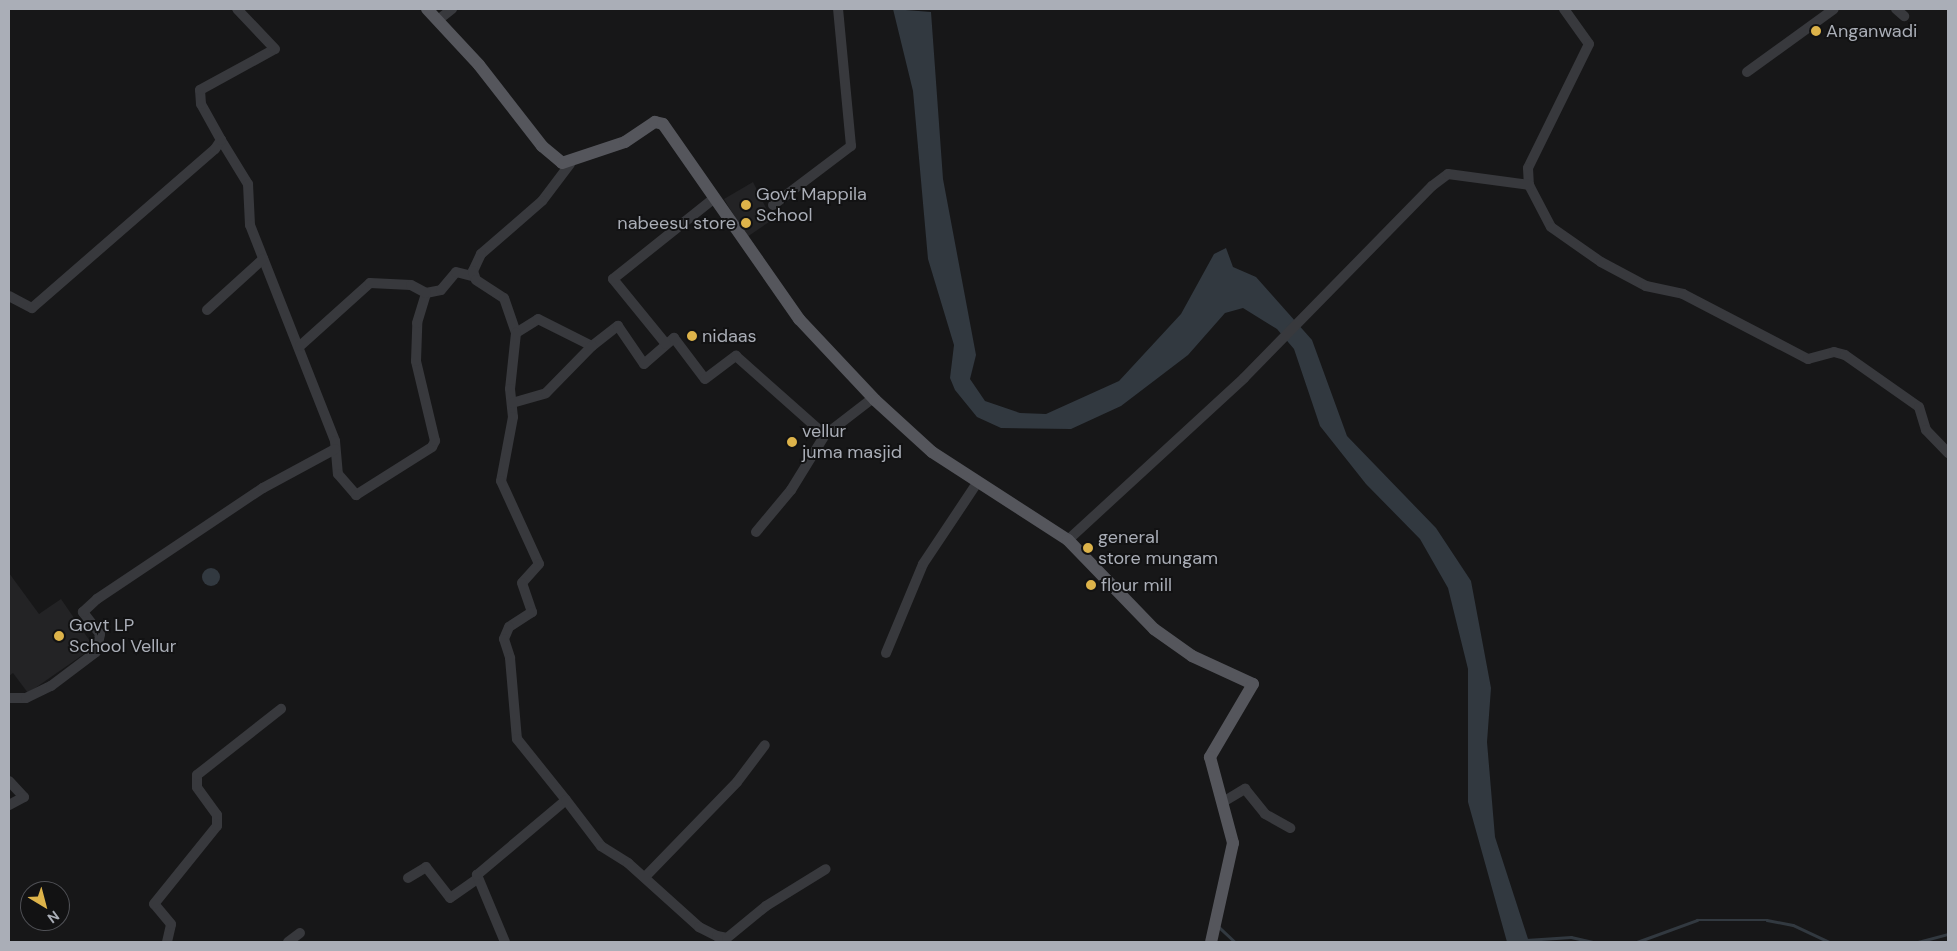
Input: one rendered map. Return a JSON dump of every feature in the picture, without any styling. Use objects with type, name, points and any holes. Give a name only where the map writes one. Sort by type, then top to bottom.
[{"type":"main road","points":[[427,9],[479,65],[553,158],[570,164],[625,142],[658,121],[712,200],[799,319],[872,398],[932,452],[977,483],[1068,540],[1154,629],[1192,656],[1253,684],[1210,757],[1233,844],[1211,942]]},
{"type":"street","points":[[237,9],[275,49],[200,90],[201,104],[248,184],[250,224],[300,346],[335,449],[338,474],[356,495],[432,447],[435,441],[416,361],[417,323],[426,293]]},
{"type":"street","points":[[438,20],[452,9]]},
{"type":"street","points":[[773,205],[851,146],[838,9]]},
{"type":"street","points":[[1564,9],[1589,44],[1532,158],[1529,185],[1551,227],[1601,262],[1646,286],[1683,294],[1808,358],[1834,352],[1845,355],[1919,407],[1926,430],[1948,452]]},
{"type":"street","points":[[1747,72],[1834,9]]},
{"type":"street","points":[[9,296],[32,308],[221,140]]},
{"type":"street","points":[[472,276],[482,254],[542,201],[570,164]]},
{"type":"street","points":[[1068,540],[1244,378],[1448,174],[1529,185]]},
{"type":"street","points":[[712,200],[613,280],[706,379],[736,356],[825,435]]},
{"type":"street","points":[[207,310],[263,259]]},
{"type":"street","points":[[300,346],[370,283],[412,285],[426,293],[441,290],[456,272],[472,276],[504,298],[516,333],[512,403],[501,481],[539,564],[522,583],[532,612],[503,634],[510,658],[517,739],[601,846],[645,877],[699,927],[729,940],[766,906],[826,869]]},
{"type":"street","points":[[516,333],[538,319],[592,346]]},
{"type":"street","points":[[512,403],[546,393],[592,346],[618,326],[644,364],[670,341]]},
{"type":"street","points":[[756,532],[791,490],[825,435],[872,398]]},
{"type":"street","points":[[9,698],[26,698],[51,686],[96,652],[100,634],[83,612],[104,593],[263,488],[335,449]]},
{"type":"street","points":[[886,653],[923,564],[977,483]]},
{"type":"street","points":[[167,942],[171,924],[154,904],[217,826],[217,816],[197,787],[197,775],[281,709]]},
{"type":"street","points":[[645,877],[737,782],[765,745]]},
{"type":"street","points":[[9,781],[24,797],[9,805]]},
{"type":"street","points":[[1223,802],[1245,789],[1265,814],[1290,828]]},
{"type":"street","points":[[408,878],[426,867],[450,898],[476,880],[566,800]]},
{"type":"street","points":[[476,880],[505,942]]},
{"type":"street","points":[[288,942],[300,934]]},
{"type":"shaded area","points":[[893,9],[931,12],[943,179],[976,355],[970,379],[985,401],[1020,413],[1046,414],[1119,381],[1181,314],[1214,254],[1226,248],[1233,267],[1256,277],[1312,340],[1347,436],[1436,528],[1471,581],[1491,688],[1487,742],[1495,837],[1529,942],[1507,942],[1468,802],[1468,669],[1448,588],[1420,539],[1366,484],[1320,426],[1294,349],[1277,329],[1243,308],[1225,313],[1188,355],[1121,406],[1071,429],[1001,428],[977,417],[955,390],[950,378],[954,345],[928,259],[913,91]]},
{"type":"shaded area","name":"Govt Mappila School","points":[[753,182],[772,220],[747,237],[724,199]]},
{"type":"shaded area","points":[[211,568],[217,571],[220,577],[217,583],[211,586],[205,583],[202,577],[205,571]]},
{"type":"shaded area","name":"Govt LP School Vellur","points":[[9,573],[39,614],[61,599],[94,647],[28,693],[13,673],[9,676]]},
{"type":"waterway","points":[[1637,942],[1697,920],[1767,920],[1793,925],[1829,942]]},
{"type":"waterway","points":[[1219,927],[1235,942]]},
{"type":"waterway","points":[[1918,942],[1948,934]]},
{"type":"waterway","points":[[1526,940],[1571,937],[1592,942]]},
{"type":"place","name":"Anganwadi","points":[[1816,31]]},
{"type":"place","name":"Govt Mappila School","points":[[746,205]]},
{"type":"place","name":"nabeesu store","points":[[746,223]]},
{"type":"place","name":"nidaas","points":[[692,336]]},
{"type":"place","name":"vellur juma masjid","points":[[792,442]]},
{"type":"place","name":"general store mungam","points":[[1088,548]]},
{"type":"place","name":"flour mill","points":[[1091,585]]},
{"type":"place","name":"Govt LP School Vellur","points":[[59,636]]}]
